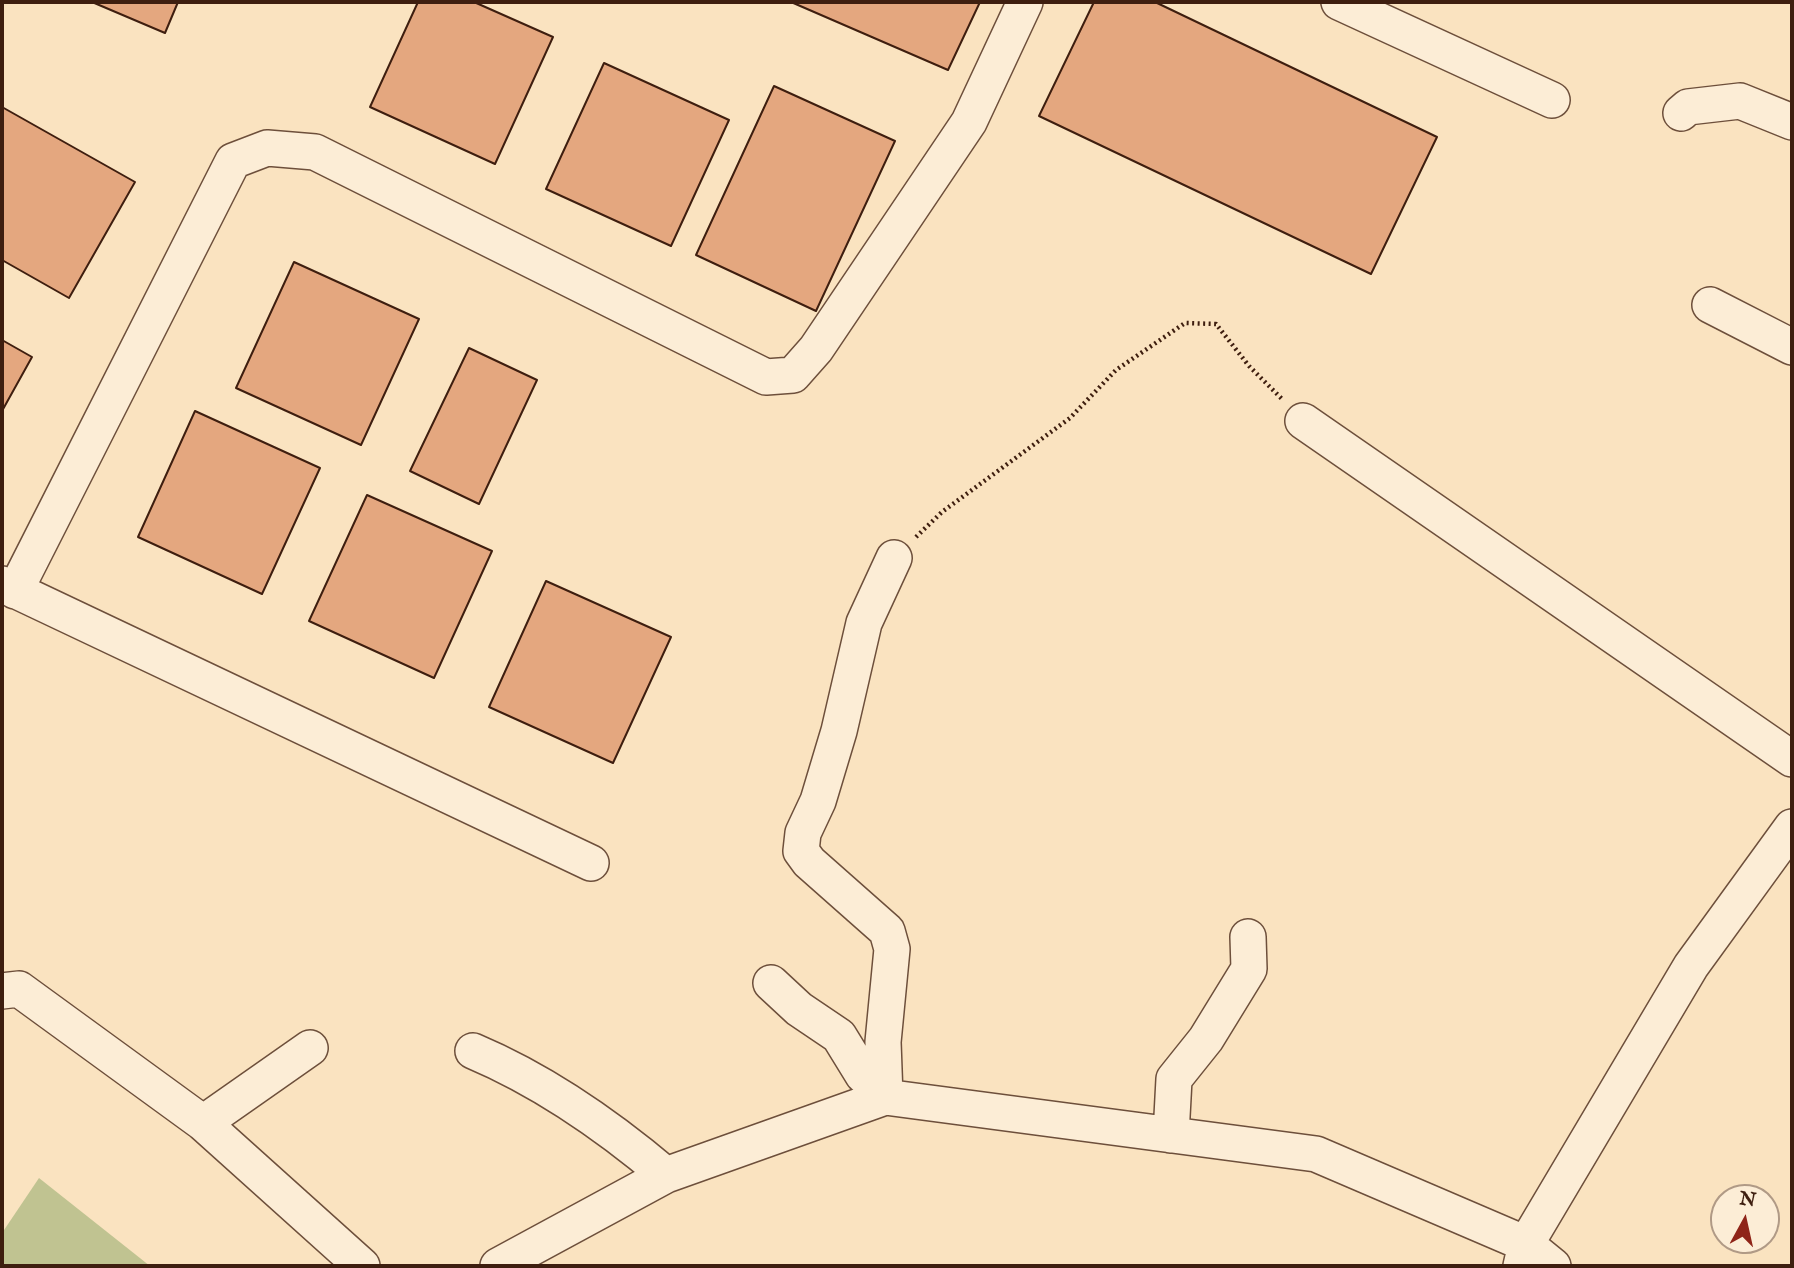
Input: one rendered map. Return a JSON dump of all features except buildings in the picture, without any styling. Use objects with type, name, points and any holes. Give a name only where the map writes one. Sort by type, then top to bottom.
[{"type":"street","points":[[590,863],[8,587],[233,161],[267,148],[315,152],[766,377],[793,374],[816,349],[969,122],[1025,2]]},
{"type":"street","points":[[1339,2],[1552,100]]},
{"type":"street","points":[[1681,113],[1688,107],[1740,101],[1792,122]]},
{"type":"street","points":[[1710,305],[1792,347]]},
{"type":"street","points":[[1303,421],[1792,759]]},
{"type":"street","points":[[885,1097],[883,1042],[892,949],[887,932],[809,862],[802,851],[803,833],[818,801],[839,732],[864,623],[894,558]]},
{"type":"street","points":[[1523,1255],[1691,966],[1792,827]]},
{"type":"street","points":[[1171,1135],[1174,1079],[1206,1039],[1249,969],[1248,937]]},
{"type":"street","points":[[771,983],[799,1009],[839,1036],[863,1075],[885,1097]]},
{"type":"street","points":[[2,991],[19,989],[203,1123],[362,1266]]},
{"type":"street","points":[[203,1123],[310,1048]]},
{"type":"street","points":[[473,1051],[541,1084],[636,1150],[666,1175]]},
{"type":"street","points":[[498,1266],[666,1175],[885,1097],[1317,1154],[1523,1255],[1553,1266]]},
{"type":"path","points":[[894,558],[942,512],[1070,418],[1116,370],[1185,323],[1216,324],[1249,366],[1303,421]]},
{"type":"green space","points":[[39,1178],[150,1266],[2,1266],[2,1233]]}]
